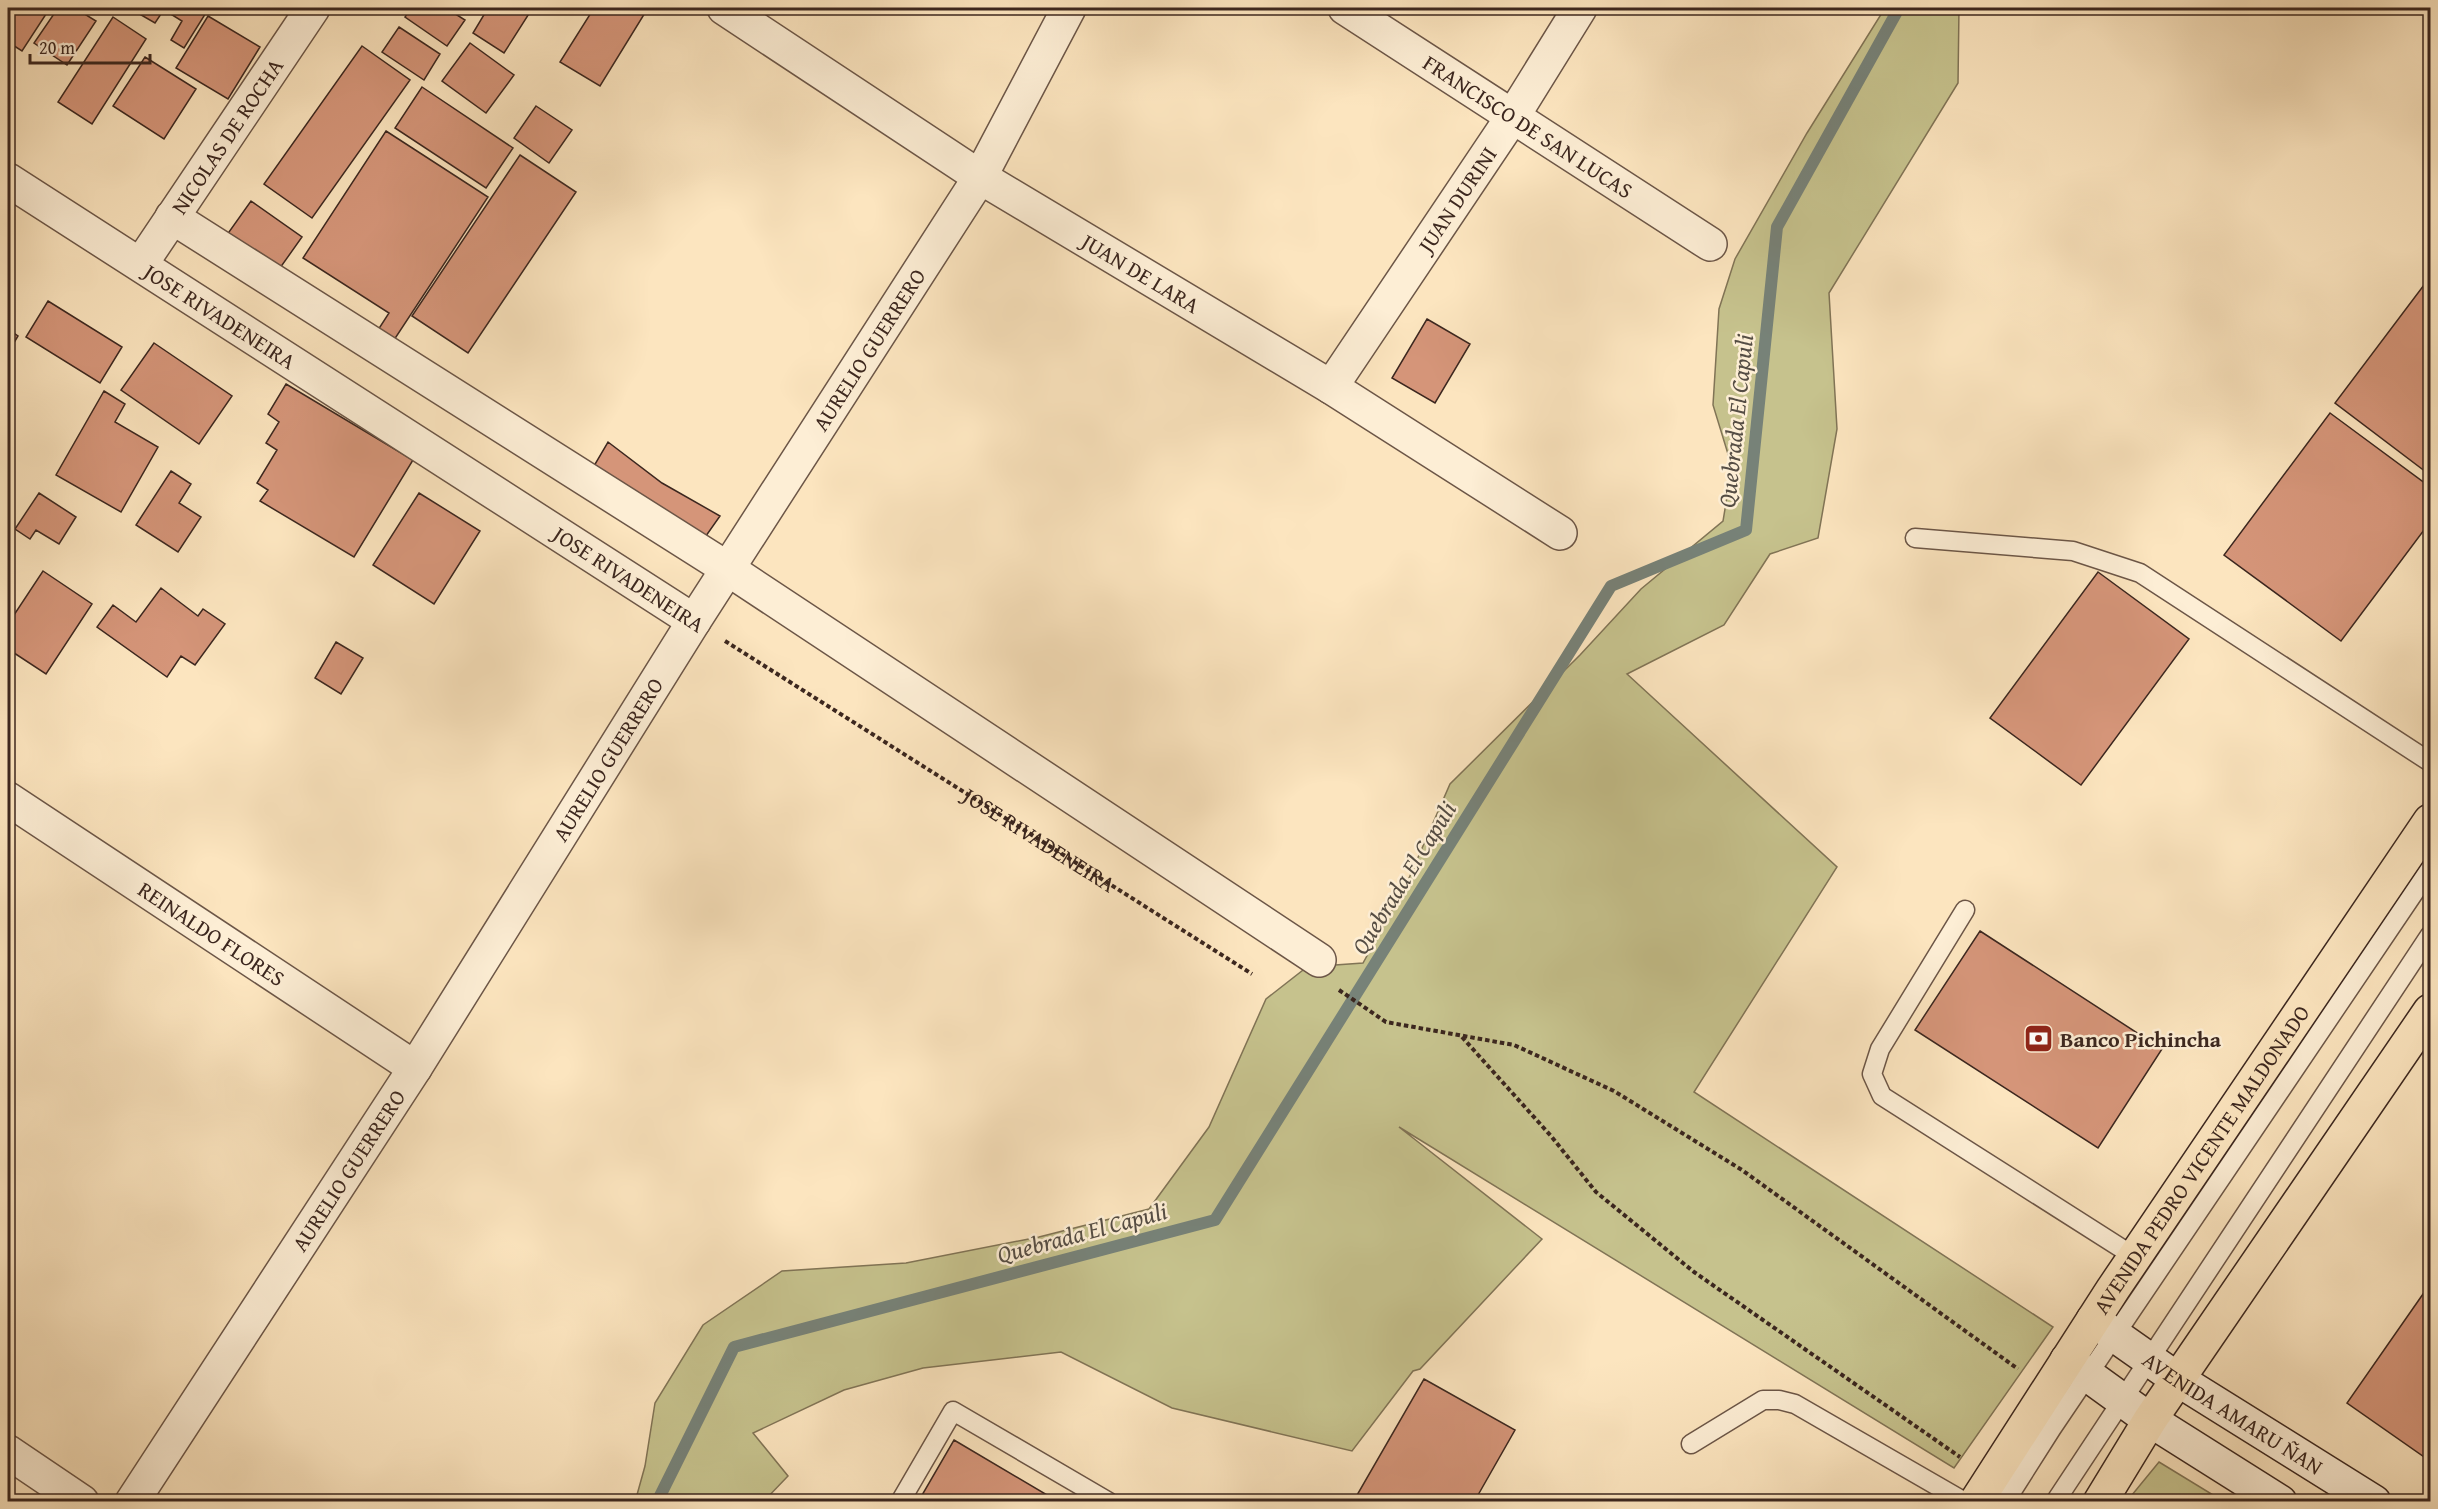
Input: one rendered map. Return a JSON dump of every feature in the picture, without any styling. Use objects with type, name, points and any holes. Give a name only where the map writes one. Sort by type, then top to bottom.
[{"type":"main road","name":"AVENIDA PEDRO VICENTE MALDONADO","points":[[1991,1494],[2047,1391],[2077,1368],[2104,1328],[2135,1257],[2430,821]]},
{"type":"main road","points":[[2100,1502],[2177,1379],[2430,1011]]},
{"type":"street","name":"NICOLAS DE ROCHA","points":[[141,264],[313,8]]},
{"type":"street","name":"JUAN DE LARA","points":[[724,8],[980,177],[1331,387],[1560,534]]},
{"type":"street","name":"AURELIO GUERRERO","points":[[132,1502],[416,1068],[694,621],[980,177],[1069,8]]},
{"type":"street","name":"FRANCISCO DE SAN LUCAS","points":[[1345,8],[1710,244]]},
{"type":"street","name":"JUAN DURINI","points":[[1331,387],[1513,116],[1580,8]]},
{"type":"street","name":"JOSE RIVADENEIRA","points":[[12,193],[141,264],[694,621]]},
{"type":"street","points":[[172,217],[728,569],[1319,960]]},
{"type":"street","name":"REINALDO FLORES","points":[[8,800],[416,1068]]},
{"type":"street","name":"AVENIDA AMARU ÑAN","points":[[2104,1328],[2177,1379],[2374,1502]]},
{"type":"street","points":[[2077,1368],[2150,1420],[2280,1502]]},
{"type":"street","points":[[8,1452],[82,1502]]},
{"type":"lane","points":[[1915,538],[2073,551],[2140,573],[2430,762]]},
{"type":"lane","points":[[2104,1328],[2430,869]]},
{"type":"lane","points":[[1965,910],[1880,1049],[1872,1074],[1882,1096],[2135,1257]]},
{"type":"lane","points":[[2055,1502],[2430,935]]},
{"type":"lane","points":[[1991,1494],[2077,1368]]},
{"type":"lane","points":[[1691,1444],[1762,1400],[1779,1400],[1795,1404],[1965,1502]]},
{"type":"lane","points":[[900,1502],[953,1411],[1109,1502]]},
{"type":"path","name":"JOSE RIVADENEIRA","points":[[694,621],[1252,974]]},
{"type":"path","points":[[1340,990],[1386,1022],[1514,1045],[1614,1091],[1742,1170],[2047,1391]]},
{"type":"path","points":[[1461,1036],[1551,1136],[1596,1192],[1694,1272],[1991,1494]]},
{"type":"shaded area","points":[[1885,8],[1959,8],[1958,83],[1829,293],[1837,429],[1818,538],[1770,554],[1724,625],[1627,674],[1837,867],[1694,1092],[2053,1327],[1954,1468],[1399,1127],[1542,1239],[1420,1369],[1413,1371],[1352,1451],[1172,1408],[1061,1352],[923,1368],[844,1390],[753,1433],[788,1476],[764,1501],[635,1502],[645,1466],[655,1403],[703,1325],[782,1271],[906,1263],[1039,1237],[1149,1209],[1209,1127],[1266,999],[1307,967],[1363,963],[1406,885],[1450,784],[1580,655],[1641,589],[1723,521],[1732,467],[1713,405],[1719,309],[1735,259],[1807,133]]},
{"type":"shaded area","points":[[2159,1462],[2223,1501],[2127,1501]]},
{"type":"building","points":[[8,8],[50,8],[22,51],[8,42]]},
{"type":"building","points":[[58,8],[75,8],[96,21],[67,65],[34,43]]},
{"type":"building","points":[[129,8],[165,8],[155,23]]},
{"type":"building","points":[[172,8],[209,8],[184,48],[171,40],[182,21],[169,13]]},
{"type":"building","points":[[411,8],[446,8],[465,20],[447,46],[405,17]]},
{"type":"building","points":[[488,8],[532,9],[504,53],[473,33]]},
{"type":"building","points":[[594,8],[648,8],[600,86],[560,62]]},
{"type":"building","points":[[208,16],[260,47],[228,99],[176,68]]},
{"type":"building","points":[[113,17],[146,39],[92,124],[58,102]]},
{"type":"building","points":[[399,27],[440,54],[424,80],[382,52]]},
{"type":"building","points":[[470,43],[514,75],[486,113],[442,81]]},
{"type":"building","points":[[362,46],[410,80],[312,218],[264,184]]},
{"type":"building","points":[[145,57],[196,89],[164,139],[113,106]]},
{"type":"building","points":[[422,87],[513,148],[486,188],[395,128]]},
{"type":"building","points":[[536,106],[572,130],[549,163],[514,138]]},
{"type":"building","points":[[386,131],[488,197],[394,340],[378,330],[389,313],[303,258]]},
{"type":"building","points":[[520,155],[576,192],[468,353],[412,316]]},
{"type":"building","points":[[251,201],[302,237],[275,275],[224,239]]},
{"type":"building","points":[[2430,277],[2430,475],[2335,403]]},
{"type":"building","points":[[48,301],[122,347],[100,383],[26,337]]},
{"type":"building","points":[[1427,319],[1470,344],[1435,403],[1392,378]]},
{"type":"building","points":[[8,329],[18,336],[8,353]]},
{"type":"building","points":[[154,343],[232,396],[199,444],[121,390]]},
{"type":"building","points":[[286,384],[413,460],[354,557],[260,501],[268,490],[257,483],[277,450],[266,443],[279,422],[268,414]]},
{"type":"building","points":[[104,391],[125,404],[115,422],[158,447],[121,512],[56,475]]},
{"type":"building","points":[[2330,413],[2430,487],[2430,522],[2341,641],[2224,555]]},
{"type":"building","points":[[608,442],[662,483],[720,516],[701,543],[591,471]]},
{"type":"building","points":[[171,471],[191,484],[179,503],[201,517],[178,552],[136,525]]},
{"type":"building","points":[[39,493],[76,517],[59,544],[36,530],[30,539],[15,529]]},
{"type":"building","points":[[419,493],[480,531],[434,604],[373,565]]},
{"type":"building","points":[[43,571],[92,604],[46,674],[8,649],[8,624]]},
{"type":"building","points":[[2098,572],[2189,639],[2081,785],[1990,718]]},
{"type":"building","points":[[161,588],[198,616],[203,609],[225,624],[195,665],[181,656],[167,677],[97,627],[113,605],[136,622]]},
{"type":"building","points":[[336,642],[363,658],[341,694],[315,678]]},
{"type":"building","name":"Banco Pichincha","points":[[1980,931],[2162,1049],[2098,1148],[1915,1030]]},
{"type":"building","points":[[2430,1284],[2430,1461],[2347,1403]]},
{"type":"building","points":[[1424,1379],[1515,1430],[1474,1502],[1353,1502]]},
{"type":"building","points":[[954,1440],[1059,1502],[918,1502]]},
{"type":"waterway","name":"Quebrada El Capuli","points":[[657,1502],[734,1347],[1215,1220],[1611,586],[1746,530],[1777,227],[1899,8]]},
{"type":"place","name":"Banco Pichincha","points":[[2039,1039]]}]
